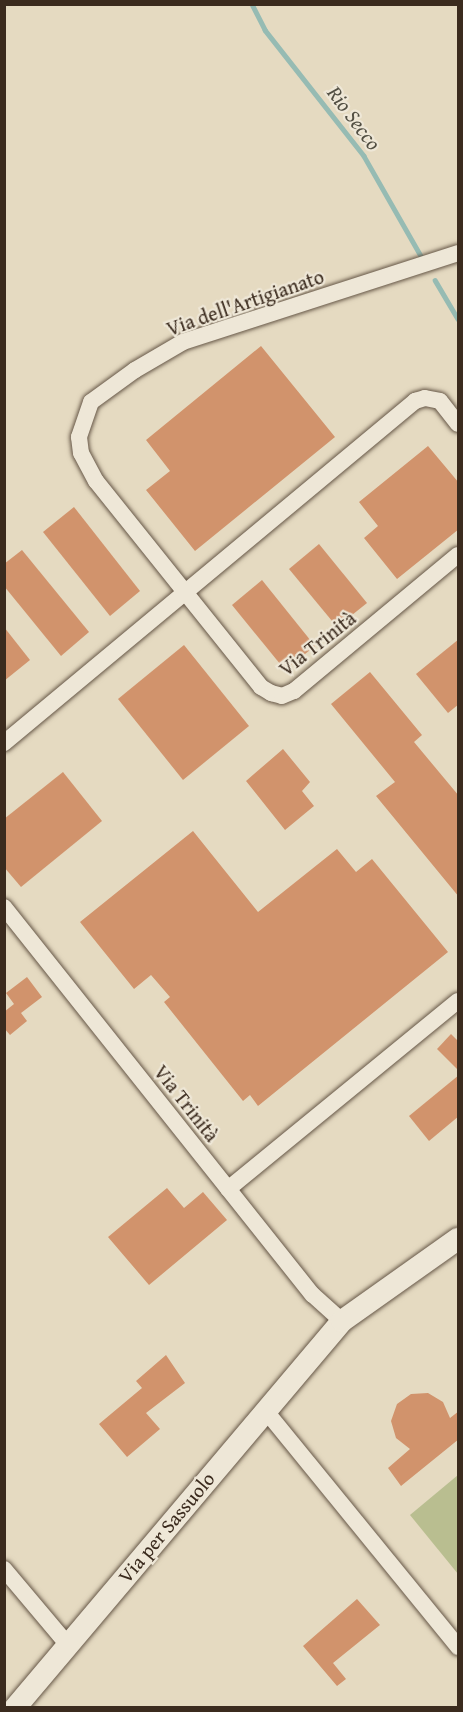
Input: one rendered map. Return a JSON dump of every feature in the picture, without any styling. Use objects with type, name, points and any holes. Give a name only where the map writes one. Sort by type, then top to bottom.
[{"type":"main road","name":"Via per Sassuolo","points":[[15,1707],[342,1321],[457,1243]]},
{"type":"street","name":"Via dell'Artigianato","points":[[79,437],[91,402],[135,370],[183,342],[459,254]]},
{"type":"street","points":[[4,743],[187,594],[415,401],[425,398],[440,401],[459,424]]},
{"type":"street","name":"Via Trinità","points":[[79,437],[81,453],[96,481],[261,687],[282,696],[294,692],[459,555]]},
{"type":"street","name":"Via Trinità","points":[[4,907],[313,1295],[342,1321]]},
{"type":"street","points":[[228,1189],[459,1001]]},
{"type":"street","points":[[265,1410],[459,1647]]},
{"type":"street","points":[[4,1569],[68,1645]]},
{"type":"green space","points":[[458,1475],[458,1574],[410,1515]]},
{"type":"building","points":[[261,346],[335,437],[195,551],[146,490],[170,471],[146,440]]},
{"type":"building","points":[[428,446],[459,483],[459,529],[397,579],[364,538],[378,526],[359,502]]},
{"type":"building","points":[[74,507],[140,591],[110,616],[43,532]]},
{"type":"building","points":[[319,544],[367,603],[337,627],[289,569]]},
{"type":"building","points":[[22,550],[89,632],[61,656],[4,586],[4,564]]},
{"type":"building","points":[[262,580],[315,646],[285,670],[232,605]]},
{"type":"building","points":[[4,627],[30,660],[4,681]]},
{"type":"building","points":[[459,639],[459,704],[448,713],[416,674]]},
{"type":"building","points":[[184,645],[249,726],[183,780],[118,699]]},
{"type":"building","points":[[370,672],[422,735],[414,742],[459,796],[459,897],[376,796],[395,782],[331,704]]},
{"type":"building","points":[[283,749],[310,782],[302,791],[314,806],[285,830],[246,781]]},
{"type":"building","points":[[63,772],[102,821],[21,887],[4,867],[4,819]]},
{"type":"building","points":[[193,831],[258,912],[337,849],[356,872],[372,859],[448,952],[258,1106],[250,1095],[243,1101],[164,1002],[170,997],[151,975],[134,989],[80,922]]},
{"type":"building","points":[[27,977],[42,997],[21,1013],[27,1021],[10,1035],[4,1028],[4,1012],[14,1004],[6,993]]},
{"type":"building","points":[[451,1034],[459,1042],[459,1071],[437,1049]]},
{"type":"building","points":[[459,1075],[459,1116],[429,1141],[409,1116]]},
{"type":"building","points":[[167,1188],[184,1208],[203,1192],[227,1220],[149,1285],[108,1237]]},
{"type":"building","points":[[166,1355],[185,1383],[146,1413],[160,1429],[127,1457],[99,1424],[142,1388],[136,1381]]},
{"type":"building","points":[[428,1393],[443,1402],[450,1418],[459,1411],[459,1439],[401,1486],[388,1468],[410,1449],[396,1438],[391,1421],[397,1404],[411,1394]]},
{"type":"building","points":[[357,1599],[380,1625],[333,1663],[346,1679],[337,1686],[303,1646]]},
{"type":"waterway","name":"Rio Secco","points":[[252,4],[265,30],[364,156],[421,256]]},
{"type":"waterway","name":"Rio Secco","points":[[435,280],[458,319]]}]
